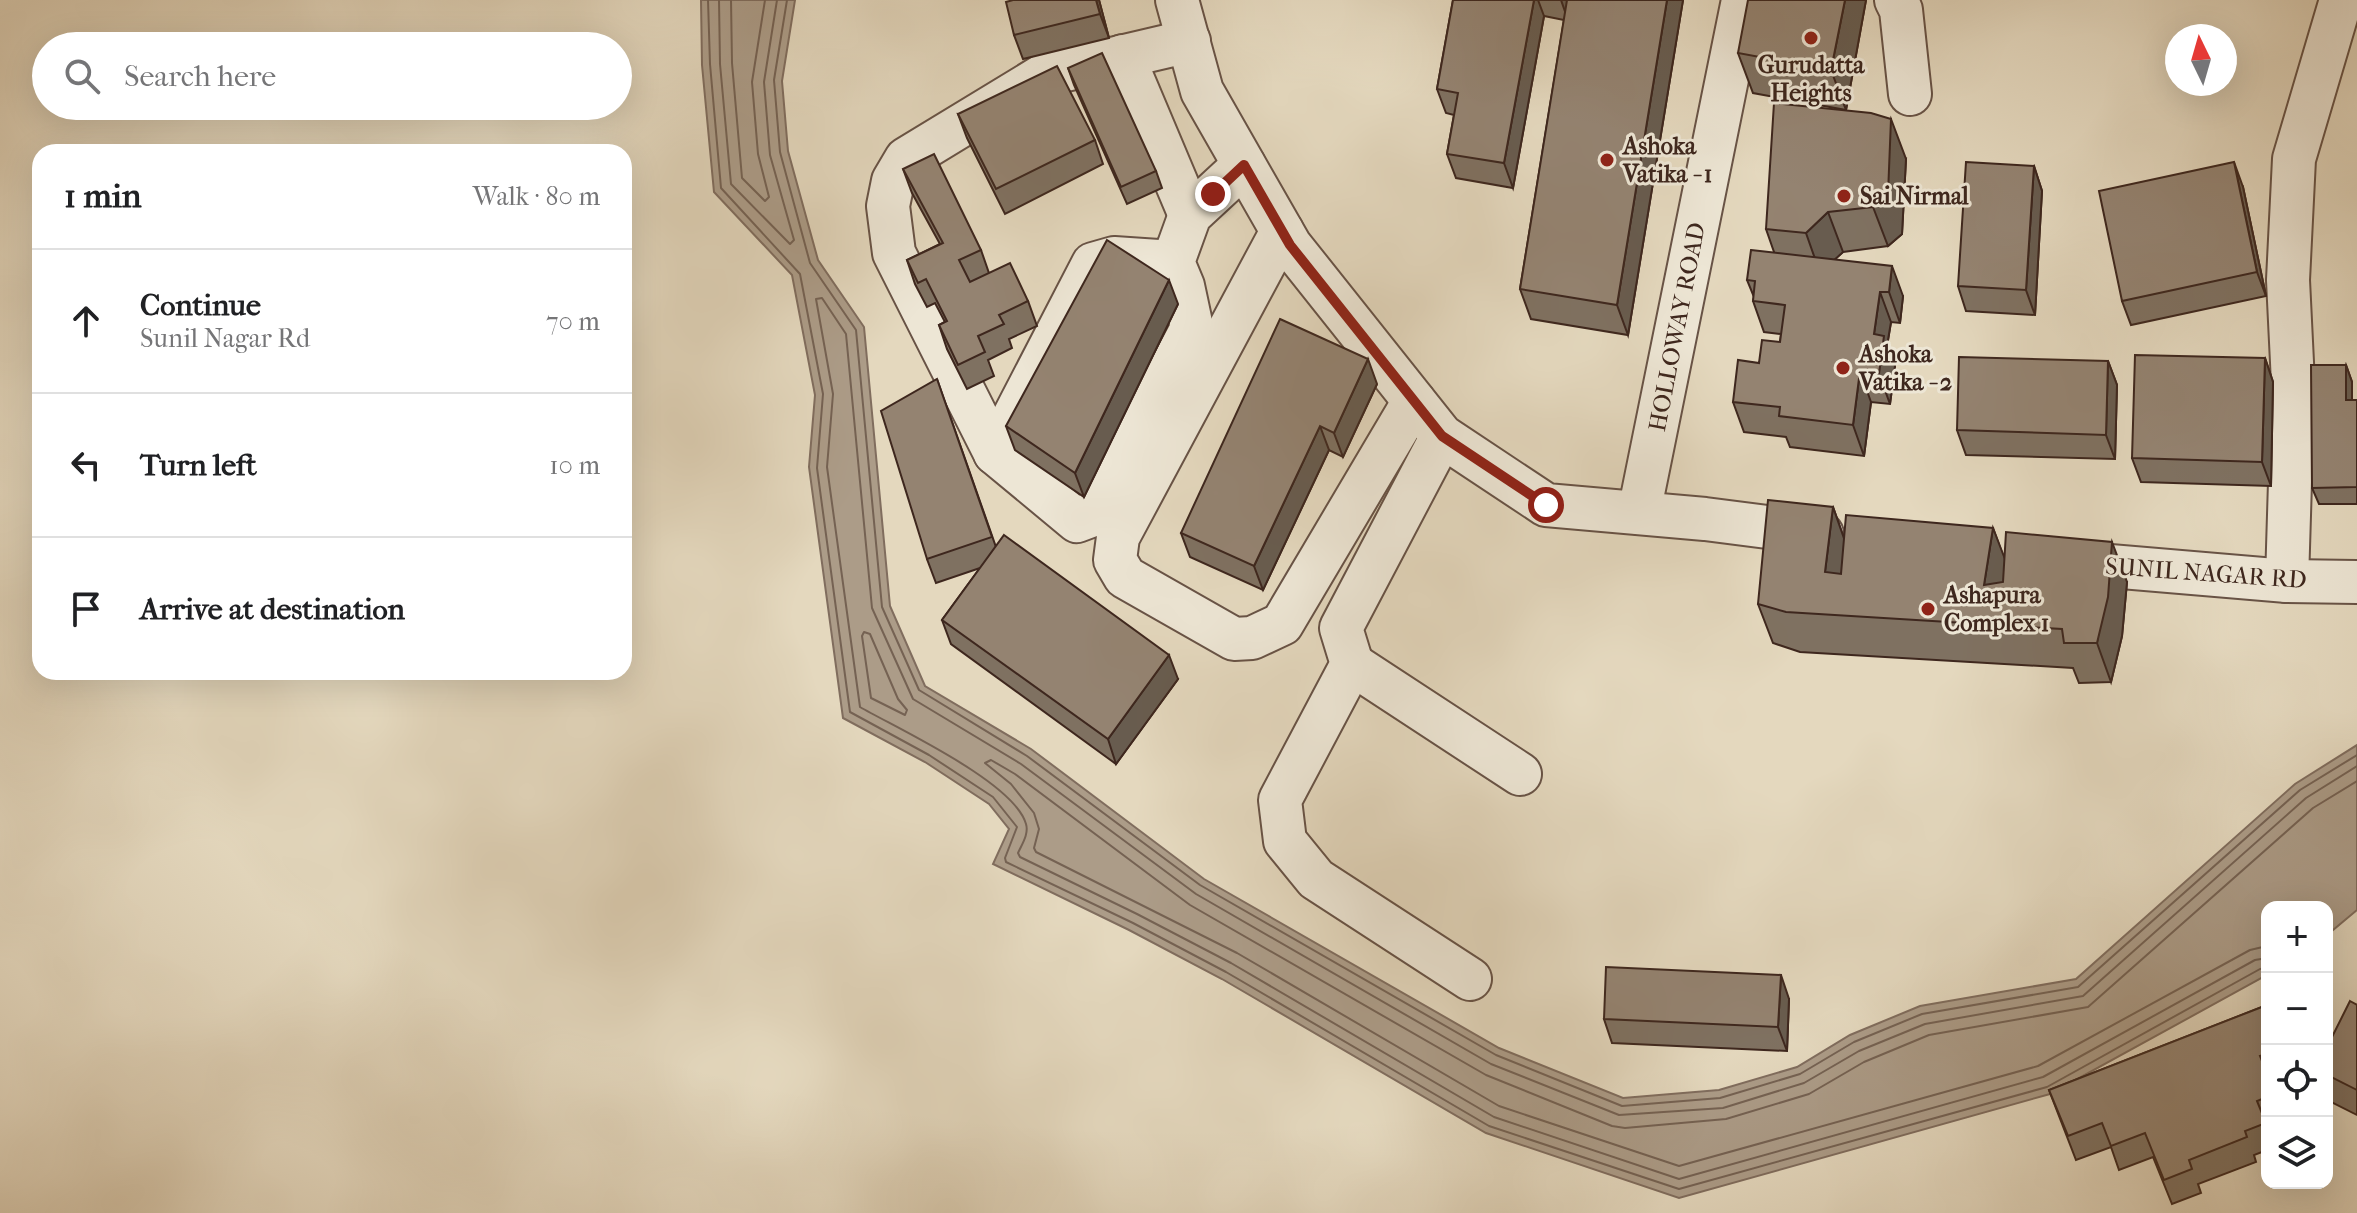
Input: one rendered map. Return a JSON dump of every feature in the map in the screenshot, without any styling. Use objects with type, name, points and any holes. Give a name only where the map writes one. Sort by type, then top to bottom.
[{"type":"street","points":[[1177,0],[1202,91],[1290,245],[1442,436],[1546,505],[1705,519],[1860,539]]},
{"type":"street","name":"HOLLOWAY ROAD","points":[[1639,513],[1743,0]]},
{"type":"street","points":[[1896,0],[1901,10],[1910,94]]},
{"type":"street","points":[[2287,581],[2293,383],[2288,280],[2294,159],[2341,0]]},
{"type":"street","points":[[1189,41],[1044,75],[906,159],[893,181],[888,206],[894,253],[995,453],[1077,521],[1093,515],[1192,328],[1183,286],[1173,262],[1190,215],[1244,165]]},
{"type":"street","points":[[1123,56],[1190,215]]},
{"type":"street","points":[[1282,231],[1118,537],[1115,560],[1125,577],[1234,639],[1252,638],[1282,624],[1414,401]]},
{"type":"street","points":[[995,453],[1093,264],[1114,258],[1173,262]]},
{"type":"street","points":[[1442,436],[1341,628],[1352,664],[1520,774]]},
{"type":"street","name":"SUNIL NAGAR RD","points":[[2029,559],[2287,581],[2357,582]]},
{"type":"street","points":[[1352,664],[1280,800],[1285,841],[1316,879],[1470,979]]},
{"type":"water","points":[[701,0],[795,0],[782,81],[788,151],[818,260],[864,327],[890,606],[925,686],[1031,749],[1204,879],[1499,1048],[1623,1098],[1719,1090],[1797,1067],[1850,1035],[1920,1006],[2076,979],[2295,784],[2357,745],[2357,910],[2333,930],[2333,901],[2261,901],[2261,978],[2050,1094],[1679,1198],[1486,1133],[1222,979],[993,864],[1009,829],[989,804],[925,762],[843,718],[809,467],[815,395],[792,275],[714,192],[702,65]]},
{"type":"building","points":[[1096,0],[1100,14],[1014,35],[1006,2]]},
{"type":"building","points":[[1453,0],[1534,0],[1504,163],[1447,154],[1458,93],[1437,89]]},
{"type":"building","name":"Ashoka Vatika - 1","points":[[1567,0],[1667,0],[1617,305],[1520,289]]},
{"type":"building","points":[[1748,0],[1845,0],[1831,70],[1738,53]]},
{"type":"building","points":[[1102,53],[1156,171],[1121,187],[1068,68]]},
{"type":"building","points":[[1057,66],[1095,140],[996,189],[958,114]]},
{"type":"building","points":[[1774,103],[1871,113],[1891,119],[1888,194],[1873,207],[1828,212],[1806,233],[1766,229]]},
{"type":"building","points":[[934,154],[981,250],[959,260],[970,282],[1010,263],[1028,301],[999,315],[1004,324],[978,336],[985,352],[958,365],[939,325],[947,321],[926,279],[918,283],[907,260],[943,243],[903,169]]},
{"type":"building","points":[[1966,162],[2034,166],[2026,290],[1958,286]]},
{"type":"building","points":[[2234,162],[2257,272],[2122,301],[2099,191]]},
{"type":"building","points":[[1107,240],[1169,280],[1075,473],[1006,426]]},
{"type":"building","name":"Ashoka Vatika - 2","points":[[1751,250],[1892,266],[1889,292],[1880,292],[1874,334],[1884,336],[1879,374],[1860,371],[1853,425],[1779,416],[1780,407],[1733,402],[1738,360],[1759,363],[1762,340],[1780,342],[1785,305],[1753,301],[1755,281],[1747,280]]},
{"type":"building","points":[[1280,319],[1368,359],[1334,433],[1320,426],[1254,566],[1181,533]]},
{"type":"building","points":[[2135,355],[2265,358],[2262,462],[2132,458]]},
{"type":"building","points":[[1959,357],[2108,361],[2106,435],[1957,430]]},
{"type":"building","points":[[2311,365],[2346,365],[2346,400],[2357,400],[2357,487],[2312,488]]},
{"type":"building","points":[[937,379],[992,537],[927,559],[881,411]]},
{"type":"building","points":[[1768,500],[1833,507],[1825,572],[1841,574],[1846,515],[1993,528],[1984,585],[2003,582],[2006,532],[2112,542],[2108,597],[2097,643],[2064,643],[2062,629],[1786,612],[1758,604]]},
{"type":"building","points":[[1004,535],[1169,655],[1108,739],[942,620]]},
{"type":"building","points":[[1606,967],[1781,975],[1778,1027],[1604,1019]]},
{"type":"building","points":[[2350,1001],[2357,1005],[2357,1090],[2333,1078],[2333,1035]]},
{"type":"building","points":[[2261,1007],[2261,1099],[2257,1101],[2261,1125],[2245,1131],[2247,1137],[2189,1160],[2192,1169],[2164,1180],[2145,1133],[2111,1146],[2102,1123],[2068,1136],[2049,1090]]},
{"type":"place","name":"Gurudatta Heights","points":[[1811,38]]},
{"type":"place","name":"Ashoka Vatika - 1","points":[[1607,160]]},
{"type":"place","name":"Sai Nirmal","points":[[1844,196]]},
{"type":"place","name":"Ashoka Vatika - 2","points":[[1843,368]]},
{"type":"place","name":"Ashapura Complex 1","points":[[1928,609]]},
{"type":"route","points":[[1213,194],[1244,165],[1290,245],[1442,436],[1546,505]]}]
